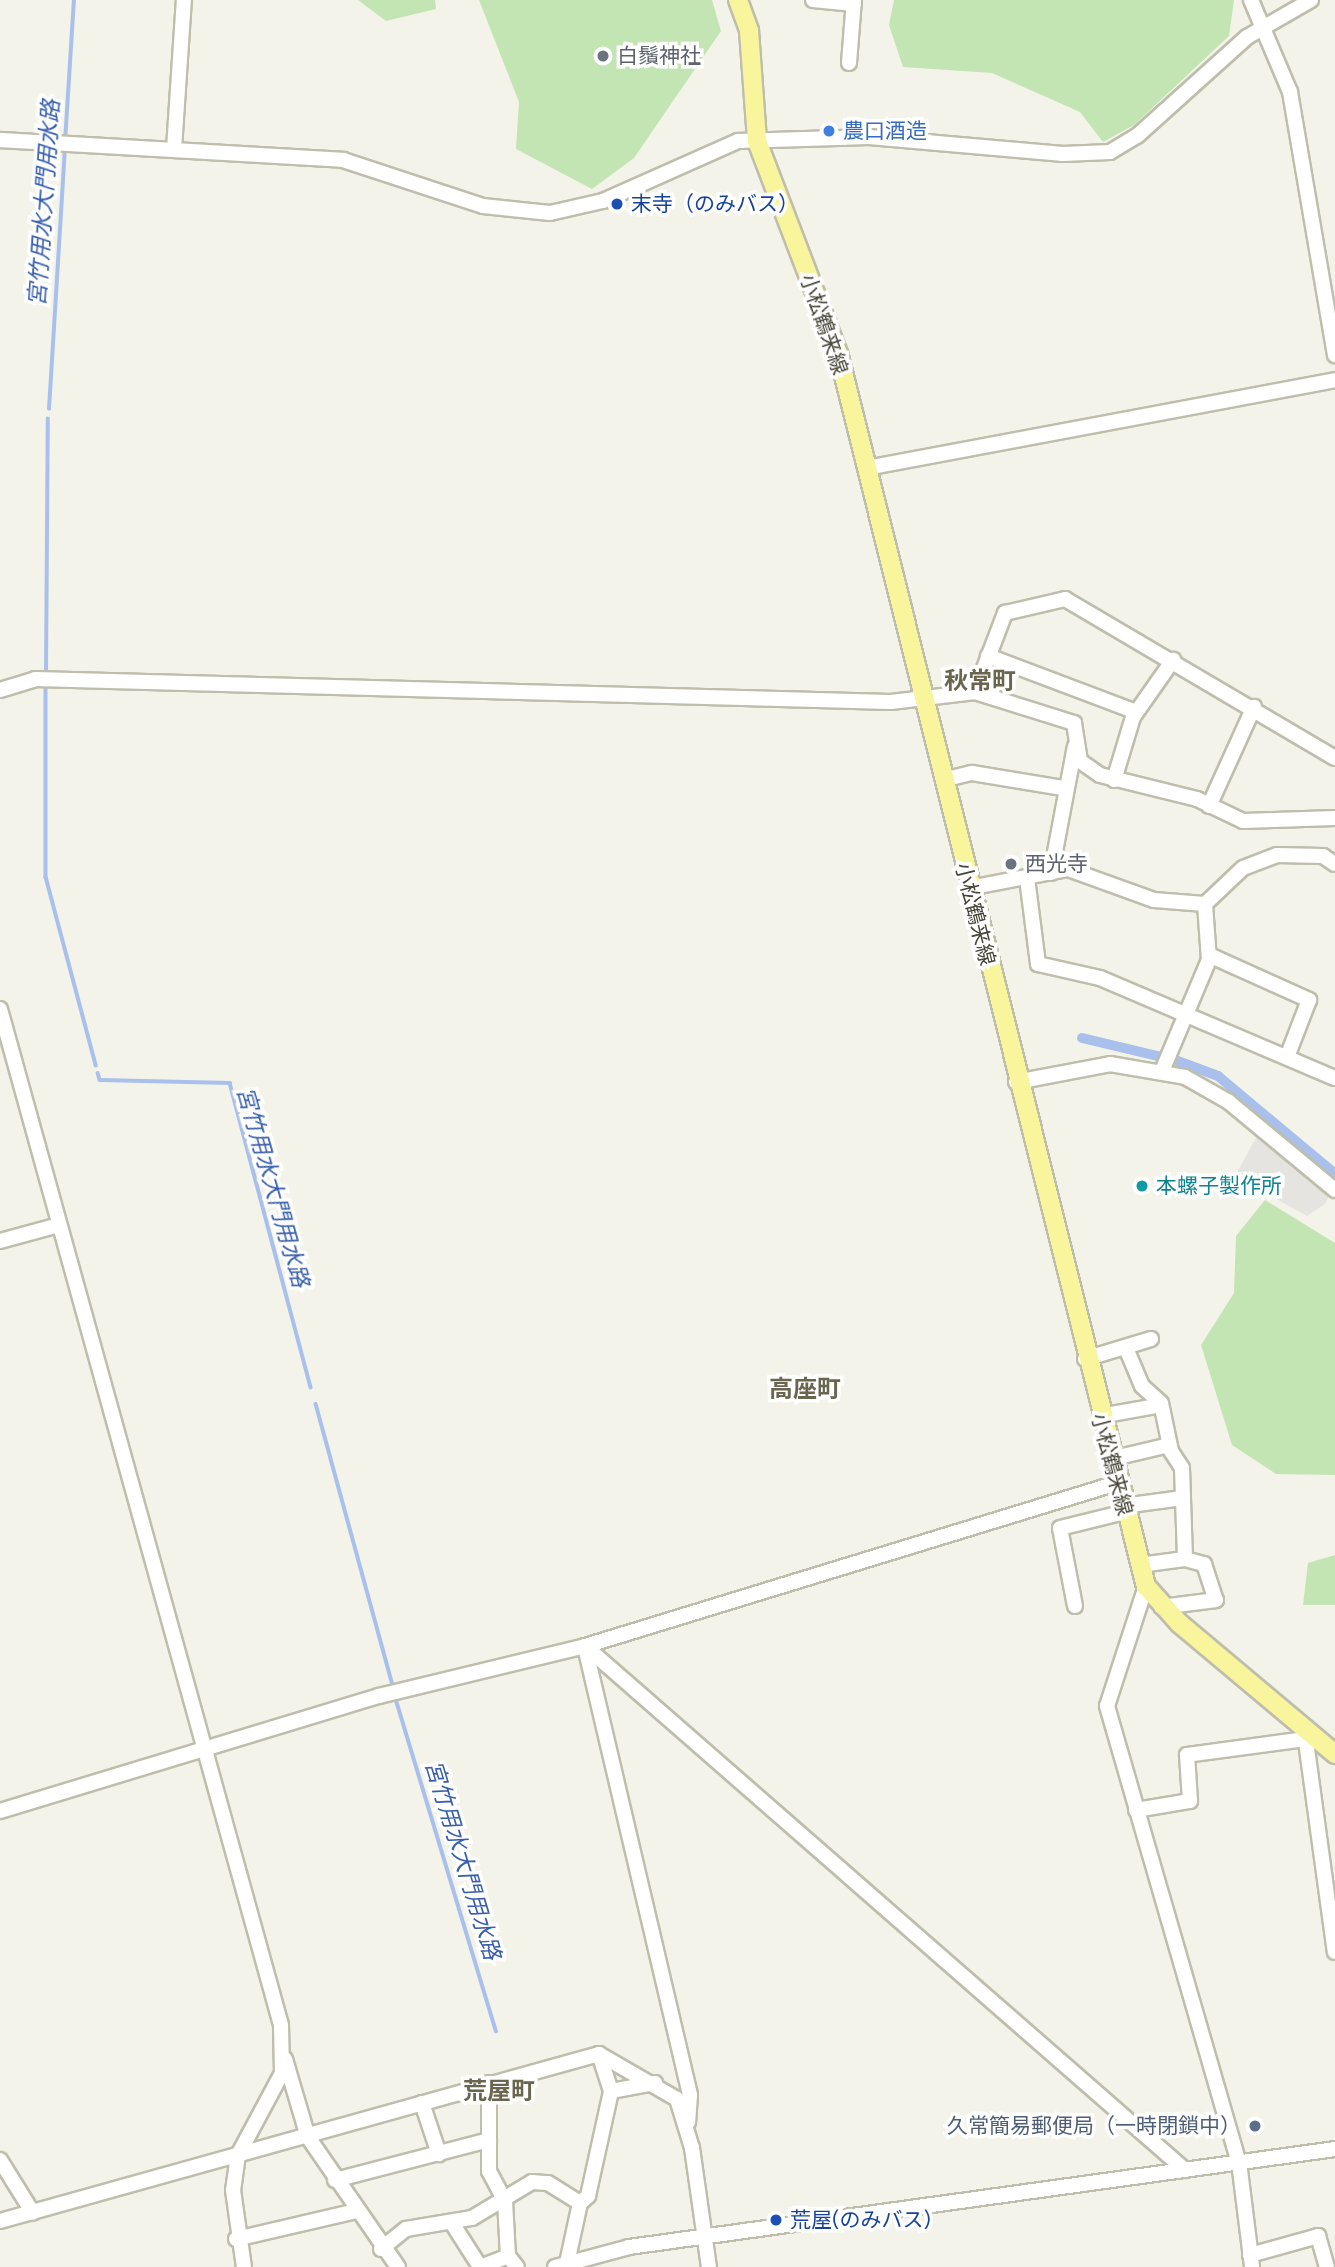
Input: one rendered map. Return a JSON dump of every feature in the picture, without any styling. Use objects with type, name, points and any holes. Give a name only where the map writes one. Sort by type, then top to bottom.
[{"type":"main road","name":"小松鶴来線","points":[[738,0],[749,31],[757,141],[839,356],[1016,1082],[1117,1483],[1146,1586],[1161,1607],[1305,1733],[1335,1754]]},
{"type":"street","points":[[174,149],[184,0]]},
{"type":"street","points":[[813,0],[854,2],[849,63]]},
{"type":"street","points":[[1251,0],[1290,92],[1335,355]]},
{"type":"street","points":[[0,140],[343,160],[483,206],[550,213],[623,193],[726,143],[896,138],[1100,155],[1137,135],[1263,27],[1311,0]]},
{"type":"street","points":[[866,468],[1335,380]]},
{"type":"street","points":[[975,692],[1004,613],[1065,599],[1254,707],[1335,758]]},
{"type":"street","points":[[988,656],[1136,712]]},
{"type":"street","points":[[1114,780],[1136,712],[1173,660]]},
{"type":"street","points":[[0,690],[35,679],[924,700],[975,692],[1073,723],[1080,761],[1114,780],[1268,824],[1335,818]]},
{"type":"street","points":[[1209,806],[1254,707]]},
{"type":"street","points":[[1051,873],[1063,788],[1076,741]]},
{"type":"street","points":[[943,780],[981,774],[1063,788]]},
{"type":"street","points":[[969,888],[1068,869],[1154,900],[1205,904],[1243,868],[1277,855],[1323,856],[1335,864]]},
{"type":"street","points":[[1027,878],[1038,964],[1100,978],[1335,1078]]},
{"type":"street","points":[[1162,1071],[1187,1015],[1209,955],[1205,904]]},
{"type":"street","points":[[1209,955],[1309,1000],[1287,1057]]},
{"type":"street","points":[[0,1009],[207,1747],[283,2053],[308,2137],[381,2249],[398,2267]]},
{"type":"street","points":[[1016,1082],[1110,1064],[1162,1071],[1229,1102],[1335,1190]]},
{"type":"street","points":[[0,1241],[59,1224]]},
{"type":"street","points":[[1086,1359],[1151,1339]]},
{"type":"street","points":[[1126,1348],[1142,1386],[1161,1405],[1170,1445],[1182,1468],[1185,1559]]},
{"type":"street","points":[[1100,1416],[1161,1405]]},
{"type":"street","points":[[1111,1459],[1170,1445]]},
{"type":"street","points":[[0,1811],[207,1747],[585,1646],[1117,1483]]},
{"type":"street","points":[[1075,1606],[1060,1528],[1124,1509],[1182,1498]]},
{"type":"street","points":[[1140,1565],[1185,1559],[1204,1564],[1216,1600],[1161,1607]]},
{"type":"street","points":[[1146,1586],[1107,1706],[1239,2162],[1251,2261],[1318,2236],[1327,2267]]},
{"type":"street","points":[[585,1646],[690,2095],[688,2126],[709,2267]]},
{"type":"street","points":[[585,1646],[1185,2170]]},
{"type":"street","points":[[1136,1810],[1190,1801],[1186,1755],[1305,1733],[1335,1952]]},
{"type":"street","points":[[244,2267],[236,2239],[238,2155],[272,2096],[283,2053]]},
{"type":"street","points":[[0,2221],[599,2054],[656,2083],[677,2099],[688,2126]]},
{"type":"street","points":[[599,2054],[611,2091],[587,2196],[580,2203],[561,2265],[704,2239],[1335,2149]]},
{"type":"street","points":[[452,2223],[480,2267],[512,2261],[506,2201],[489,2171],[489,2083]]},
{"type":"street","points":[[611,2091],[656,2083]]},
{"type":"street","points":[[422,2103],[439,2154]]},
{"type":"street","points":[[335,2180],[489,2140]]},
{"type":"street","points":[[0,2160],[33,2213]]},
{"type":"street","points":[[381,2249],[407,2229],[452,2223],[506,2201],[540,2183],[580,2203]]},
{"type":"street","points":[[236,2239],[356,2211]]},
{"type":"green space","points":[[358,0],[435,0],[436,9],[386,21]]},
{"type":"green space","points":[[479,0],[712,0],[721,31],[634,158],[592,189],[516,149],[519,102]]},
{"type":"green space","points":[[894,0],[1234,0],[1229,36],[1134,125],[1103,142],[1080,112],[992,73],[903,67],[889,25]]},
{"type":"green space","points":[[1265,1200],[1335,1243],[1335,1475],[1276,1474],[1232,1445],[1201,1345],[1234,1293],[1236,1236]]},
{"type":"green space","points":[[1335,1555],[1335,1605],[1303,1605],[1308,1563]]},
{"type":"shaded area","points":[[1258,1134],[1330,1194],[1325,1204],[1307,1216],[1235,1176]]},
{"type":"waterway","name":"宮竹用水大門用水路","points":[[65,142],[74,0]]},
{"type":"waterway","name":"宮竹用水大門用水路","points":[[49,409],[65,149]]},
{"type":"waterway","name":"宮竹用水大門用水路","points":[[46,674],[48,419]]},
{"type":"waterway","name":"宮竹用水大門用水路","points":[[46,685],[46,877],[96,1065]]},
{"type":"waterway","points":[[1082,1038],[1162,1057]]},
{"type":"waterway","points":[[1175,1060],[1218,1076],[1335,1174]]},
{"type":"waterway","name":"宮竹用水大門用水路","points":[[98,1073],[100,1080],[230,1083],[311,1387]]},
{"type":"waterway","name":"宮竹用水大門用水路","points":[[316,1404],[393,1686]]},
{"type":"waterway","name":"宮竹用水大門用水路","points":[[396,1699],[496,2031]]},
{"type":"place","name":"白鬚神社","points":[[603,56]]},
{"type":"place","name":"農口酒造","points":[[829,131]]},
{"type":"place","name":"末寺（のみバス）","points":[[617,204]]},
{"type":"place","name":"西光寺","points":[[1011,864]]},
{"type":"place","name":"本螺子製作所","points":[[1142,1186]]},
{"type":"place","name":"久常簡易郵便局（一時閉鎖中）","points":[[1255,2126]]},
{"type":"place","name":"荒屋(のみバス)","points":[[776,2220]]},
{"type":"district","name":"秋常町","points":[[980,681]]},
{"type":"district","name":"高座町","points":[[805,1389]]},
{"type":"district","name":"荒屋町","points":[[499,2091]]}]
